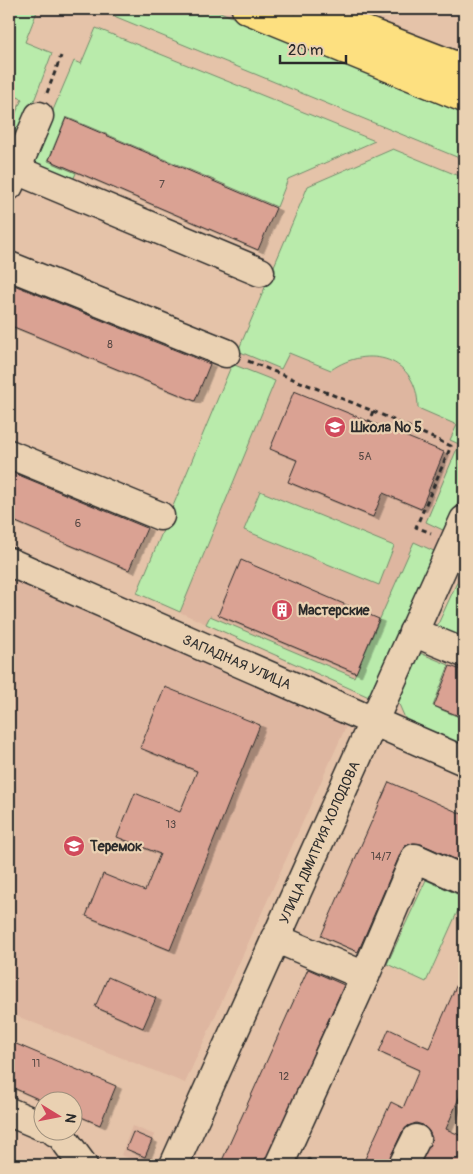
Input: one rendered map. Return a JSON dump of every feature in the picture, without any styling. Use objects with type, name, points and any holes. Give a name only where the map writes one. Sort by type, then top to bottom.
[{"type":"main road","points":[[246,9],[464,98]]},
{"type":"main road","points":[[309,9],[464,68]]},
{"type":"street","points":[[39,116],[11,174],[260,272]]},
{"type":"street","points":[[9,266],[235,356]]},
{"type":"street","points":[[9,454],[160,516]]},
{"type":"street","name":"УЛИЦА ДМИТРИЯ ХОЛОДОВА","points":[[174,1165],[464,520]]},
{"type":"street","name":"ЗАПАДНАЯ УЛИЦА","points":[[9,562],[464,761]]},
{"type":"street","points":[[413,632],[464,653]]},
{"type":"street","points":[[279,1165],[365,976],[416,858],[464,880]]},
{"type":"street","points":[[275,938],[365,976]]},
{"type":"street","points":[[9,1112],[32,1122]]},
{"type":"street","points":[[403,1165],[416,1139]]},
{"type":"street","points":[[66,1142],[83,1165]]},
{"type":"path","points":[[39,116],[61,56]]},
{"type":"path","points":[[235,356],[373,411],[451,446],[416,527],[434,534]]},
{"type":"path","points":[[368,422],[373,411]]},
{"type":"shaded area","name":"Школа № 5","points":[[308,186],[464,250],[464,490],[369,697],[137,593]]},
{"type":"shaded area","name":"Теремок","points":[[9,576],[348,722],[185,1083],[9,1013]],"holes":[[[165,687],[260,725],[170,950],[86,916],[103,875],[145,891],[160,854],[117,837],[135,793],[180,812],[197,771],[140,748]],[[108,977],[156,998],[143,1028],[95,1007]]]},
{"type":"shaded area","points":[[132,1126],[155,1135],[144,1164],[121,1155]]},
{"type":"green space","points":[[9,9],[38,9],[25,42],[52,53],[11,162],[9,161],[9,129],[22,99],[9,93]]},
{"type":"green space","points":[[97,9],[213,9],[464,114],[464,160]]},
{"type":"green space","points":[[96,28],[375,141],[288,179],[277,207],[66,117],[48,161],[76,173],[71,185],[28,169],[74,61],[81,64]]},
{"type":"green space","points":[[393,149],[464,178],[464,490],[445,531],[426,522],[459,444],[450,440],[457,425],[418,408],[416,391],[410,377],[400,367],[388,360],[375,357],[345,362],[331,370],[289,353],[281,369],[238,351],[308,186]]},
{"type":"green space","points":[[232,364],[275,381],[180,612],[137,593]]},
{"type":"green space","points":[[260,491],[394,546],[379,585],[244,530]]},
{"type":"green space","points":[[414,542],[436,552],[369,697],[206,624],[210,616],[354,677]]},
{"type":"green space","points":[[464,567],[464,646],[434,633]]},
{"type":"green space","points":[[420,653],[449,665],[433,706],[464,719],[464,749],[408,725],[398,702]]},
{"type":"green space","points":[[426,880],[464,897],[426,982],[387,964]]},
{"type":"building","points":[[66,118],[276,208],[258,250],[49,160]]},
{"type":"building","points":[[9,283],[210,364],[195,401],[9,325]]},
{"type":"building","points":[[294,391],[444,452],[421,509],[383,493],[373,517],[288,482],[297,460],[270,449]]},
{"type":"building","points":[[9,471],[147,528],[129,570],[9,519]]},
{"type":"building","name":"Мастерские","points":[[241,560],[379,619],[356,673],[218,615]]},
{"type":"building","points":[[450,666],[464,671],[464,718],[434,706]]},
{"type":"building","points":[[165,687],[260,725],[170,950],[86,916],[103,874],[145,891],[160,854],[117,837],[135,793],[180,812],[197,771],[140,748]]},
{"type":"building","points":[[389,782],[464,815],[464,863],[421,844],[413,843],[405,846],[358,952],[321,936]]},
{"type":"building","points":[[464,968],[464,1086],[446,1129],[464,1137],[464,1156],[460,1165],[420,1165],[432,1138],[429,1131],[423,1125],[416,1123],[408,1126],[402,1132],[387,1165],[374,1165],[364,1161],[391,1102],[403,1108],[419,1070],[379,1052],[389,1029],[429,1048]]},
{"type":"building","points":[[308,969],[344,985],[264,1165],[220,1165]]},
{"type":"building","points":[[108,977],[156,998],[143,1028],[95,1007]]},
{"type":"building","points":[[9,1041],[116,1086],[100,1125],[82,1117],[82,1092],[32,1092],[32,1096],[9,1086]]},
{"type":"building","points":[[133,1132],[152,1140],[145,1157],[126,1149]]},
{"type":"place","name":"Школа № 5","points":[[335,427]]},
{"type":"place","name":"Мастерские","points":[[282,610]]},
{"type":"place","name":"Теремок","points":[[74,846]]}]
